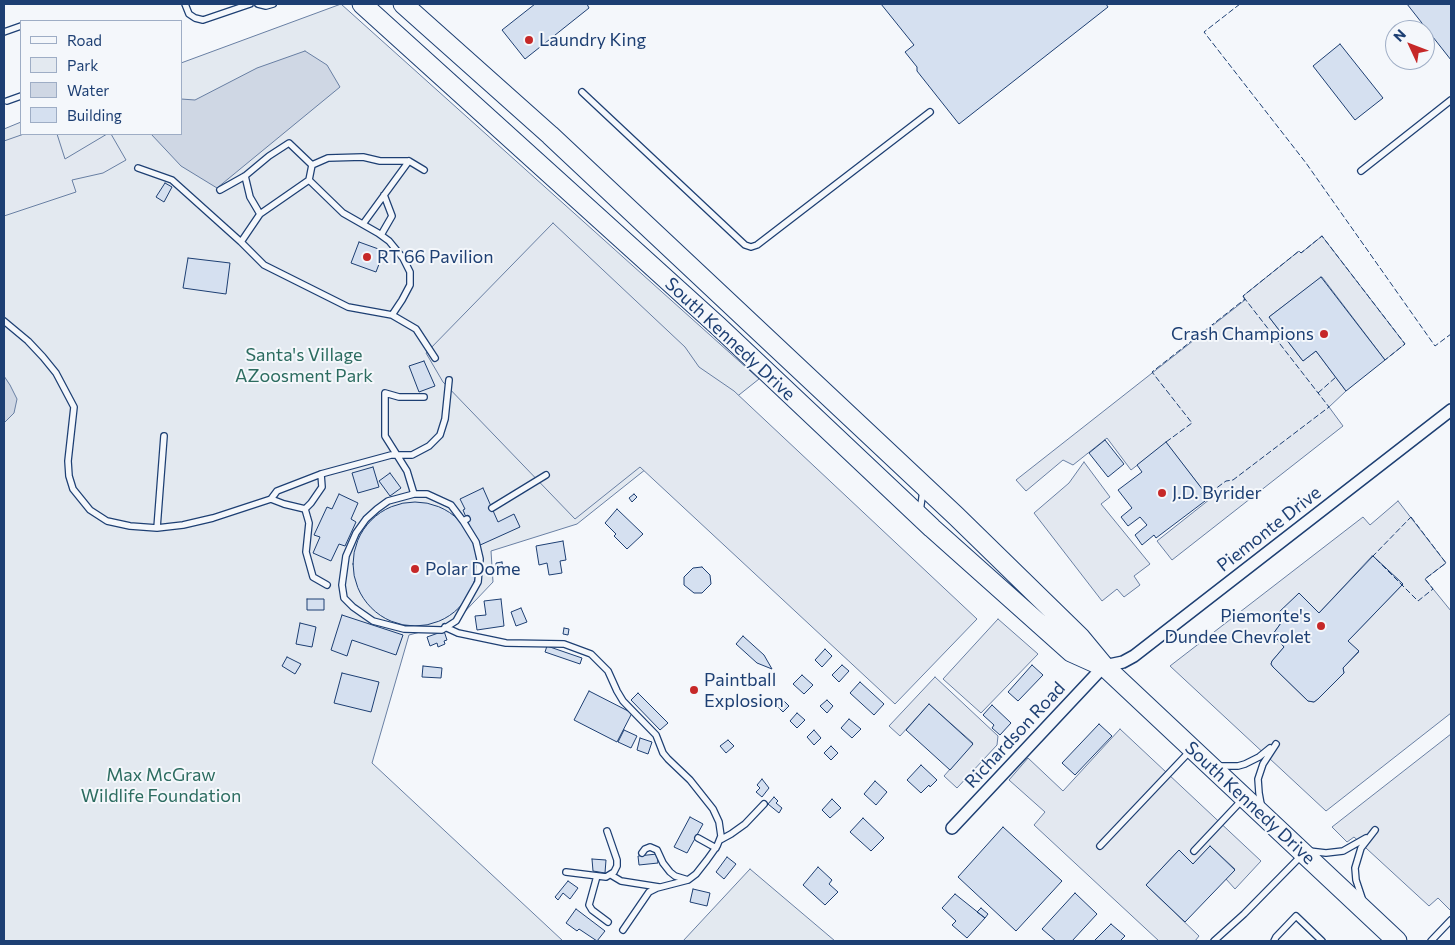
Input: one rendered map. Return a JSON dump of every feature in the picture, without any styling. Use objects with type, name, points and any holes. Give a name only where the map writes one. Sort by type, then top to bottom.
[{"type":"main road","name":"South Kennedy Drive","points":[[362,4],[718,326],[919,516],[1071,652],[1104,666]]},
{"type":"main road","name":"South Kennedy Drive","points":[[403,4],[550,135],[923,486],[1080,636],[1104,666],[1397,941]]},
{"type":"street","name":"Piemonte Drive","points":[[1104,666],[1119,663],[1134,656],[1451,410]]},
{"type":"street","name":"Richardson Road","points":[[952,828],[1104,666]]},
{"type":"lane","points":[[185,4],[189,14],[203,20],[250,4]]},
{"type":"lane","points":[[258,4],[266,6],[273,4]]},
{"type":"lane","points":[[4,32],[20,26]]},
{"type":"lane","points":[[582,92],[744,245],[751,247],[757,246],[930,112]]},
{"type":"lane","points":[[7,102],[20,96]]},
{"type":"lane","points":[[1361,172],[1451,100]]},
{"type":"lane","points":[[220,190],[245,176],[269,156],[289,143],[312,165]]},
{"type":"lane","points":[[312,165],[328,158],[364,157],[380,160],[409,160],[424,170]]},
{"type":"lane","points":[[363,224],[409,160]]},
{"type":"lane","points":[[241,242],[260,214],[309,180],[312,165]]},
{"type":"lane","points":[[138,168],[172,180],[264,265],[348,307],[392,314],[416,329],[435,358]]},
{"type":"lane","points":[[245,176],[250,197],[260,214]]},
{"type":"lane","points":[[309,180],[343,213],[381,235],[403,258],[410,272],[410,285],[392,314]]},
{"type":"lane","points":[[381,235],[392,216],[384,195]]},
{"type":"lane","points":[[4,321],[28,341],[43,357],[56,373],[74,407],[68,461],[69,476],[73,488],[90,510],[107,521],[130,526],[158,528],[183,525],[213,518],[271,499],[277,491],[321,474],[391,455],[412,455],[429,446],[440,435],[449,380]]},
{"type":"lane","points":[[414,494],[407,471],[385,436],[385,393],[399,397],[424,397]]},
{"type":"lane","points":[[158,528],[164,436]]},
{"type":"lane","points":[[305,509],[322,487],[321,474]]},
{"type":"lane","points":[[492,508],[546,475]]},
{"type":"lane","points":[[919,516],[923,486]]},
{"type":"lane","points":[[414,494],[427,494],[451,505],[465,520],[476,542],[480,559],[478,582],[456,621],[442,630],[404,629],[373,621],[344,598],[342,585],[346,556],[356,533],[377,508],[388,502],[414,494]]},
{"type":"lane","points":[[271,499],[305,509]]},
{"type":"lane","points":[[305,509],[309,524],[306,552],[313,577],[327,585]]},
{"type":"lane","points":[[445,627],[458,634],[506,643],[564,644],[584,651],[596,658],[608,671],[619,696],[656,735],[663,753],[690,780],[714,809],[719,822],[720,840],[716,848],[699,870],[688,880],[660,887],[646,896],[623,930]]},
{"type":"lane","points":[[1208,764],[1224,766],[1245,764],[1259,757],[1276,744],[1263,764],[1258,779],[1260,800],[1269,821]]},
{"type":"lane","points":[[1100,846],[1193,749]]},
{"type":"lane","points":[[1194,851],[1244,798]]},
{"type":"lane","points":[[720,840],[745,824],[764,804]]},
{"type":"lane","points":[[1214,941],[1244,914],[1300,850],[1334,853],[1352,847],[1375,830],[1361,848],[1356,861],[1355,874],[1358,887],[1371,917]]},
{"type":"lane","points":[[566,872],[606,877],[611,875],[616,869],[617,863],[607,831]]},
{"type":"lane","points":[[698,838],[716,848]]},
{"type":"lane","points":[[642,853],[650,847],[657,850],[670,872],[679,878],[688,880]]},
{"type":"lane","points":[[611,875],[620,881],[660,887]]},
{"type":"lane","points":[[597,876],[589,905],[592,910],[608,922]]},
{"type":"lane","points":[[1274,941],[1296,916],[1322,941]]},
{"type":"lane","points":[[1431,941],[1451,920]]},
{"type":"green space","name":"Santa's Village AZoosment Park","points":[[341,4],[759,379],[577,524],[491,551],[493,582],[454,623],[409,635],[372,763],[563,941],[4,941],[4,129],[20,122],[20,135],[182,135],[182,63]]},
{"type":"green space","points":[[750,869],[835,941],[683,941]]},
{"type":"shaded area","points":[[21,135],[57,135],[65,159],[105,135],[112,135],[126,160],[103,173],[72,180],[76,192],[4,216],[4,141]]},
{"type":"shaded area","points":[[553,223],[685,347],[699,367],[734,391],[977,619],[895,704],[640,467],[575,519],[443,382],[426,353]]},
{"type":"shaded area","points":[[1322,236],[1405,344],[1385,360],[1322,277],[1269,317],[1303,361],[1316,351],[1346,391],[1329,407],[1343,426],[1172,560],[1157,541],[1210,499],[1166,443],[1131,470],[1107,438],[1073,465],[1063,460],[1026,491],[1016,480],[1245,300],[1243,296],[1299,251],[1301,253]]},
{"type":"shaded area","points":[[1084,462],[1110,497],[1101,504],[1150,564],[1134,576],[1140,585],[1124,597],[1117,589],[1102,601],[1034,513],[1069,483]]},
{"type":"shaded area","points":[[1398,501],[1446,563],[1425,579],[1451,611],[1451,713],[1326,811],[1170,666],[1363,517],[1370,525]],"holes":[[[1372,556],[1403,584],[1348,641],[1359,652],[1343,668],[1344,673],[1314,702],[1308,701],[1271,664],[1284,647],[1273,634],[1284,619],[1279,613],[1299,593],[1319,613]]]},
{"type":"shaded area","points":[[998,619],[1038,654],[981,713],[943,679]]},
{"type":"shaded area","points":[[935,677],[998,736],[997,745],[957,788],[944,776],[973,743],[929,704],[900,736],[889,726]]},
{"type":"shaded area","points":[[1120,729],[1261,861],[1235,889],[1226,879],[1235,869],[1210,846],[1193,864],[1178,851],[1146,885],[1199,936],[1195,941],[1159,941],[1034,825],[1045,812],[1009,780],[1028,758],[1063,791]]},
{"type":"shaded area","points":[[1451,734],[1451,911],[1438,898],[1429,906],[1354,837],[1347,842],[1332,827]]},
{"type":"water","points":[[305,51],[327,65],[340,87],[217,188],[181,166],[152,135],[182,135],[182,99],[195,100],[257,68]]},
{"type":"water","points":[[4,376],[17,399],[14,413],[4,423]]},
{"type":"building","name":"Laundry King","points":[[535,4],[587,4],[589,8],[525,59],[502,30]]},
{"type":"building","points":[[881,4],[1106,4],[1108,7],[959,124],[917,71],[917,67],[905,52],[914,45]]},
{"type":"building","points":[[1407,4],[1451,4],[1451,60],[1435,40],[1435,20],[1420,20]]},
{"type":"building","points":[[1340,44],[1383,98],[1355,120],[1313,66]]},
{"type":"building","points":[[165,183],[172,187],[164,202],[156,197]]},
{"type":"building","name":"RT 66 Pavilion","points":[[359,242],[384,251],[376,272],[351,263]]},
{"type":"building","points":[[188,258],[230,263],[226,294],[183,288]]},
{"type":"building","name":"Crash Champions","points":[[1321,277],[1385,360],[1346,391],[1316,351],[1303,361],[1269,317]]},
{"type":"building","points":[[424,361],[435,386],[419,392],[409,366]]},
{"type":"building","points":[[1105,440],[1124,464],[1108,477],[1089,453]]},
{"type":"building","name":"J.D. Byrider","points":[[1166,442],[1209,498],[1156,538],[1154,535],[1142,545],[1135,535],[1147,525],[1140,517],[1128,526],[1121,517],[1132,508],[1118,490],[1142,472],[1137,465]]},
{"type":"building","points":[[373,467],[379,487],[358,493],[352,473]]},
{"type":"building","points":[[390,473],[401,488],[390,496],[379,481]]},
{"type":"building","points":[[483,488],[498,522],[514,514],[520,527],[478,546],[460,499]]},
{"type":"building","points":[[339,494],[358,503],[351,519],[356,522],[345,546],[339,544],[331,561],[313,553],[320,537],[314,535],[327,507],[332,509]]},
{"type":"building","points":[[634,494],[637,497],[632,502],[629,498]]},
{"type":"building","name":"Polar Dome","points":[[415,502],[439,507],[459,520],[472,540],[477,564],[472,588],[459,608],[439,621],[415,626],[391,621],[371,608],[358,588],[353,564],[358,540],[371,520],[391,507]]},
{"type":"building","points":[[617,509],[643,534],[627,549],[614,536],[616,534],[605,523]]},
{"type":"building","points":[[563,541],[566,560],[560,561],[562,573],[549,575],[547,563],[539,565],[536,546]]},
{"type":"building","name":"Piemonte's Dundee Chevrolet","points":[[1373,556],[1403,584],[1348,641],[1359,651],[1343,668],[1344,673],[1318,699],[1314,702],[1308,701],[1271,664],[1284,647],[1273,634],[1284,619],[1278,613],[1299,593],[1319,613]]},
{"type":"building","points":[[502,562],[503,568],[496,569],[496,563]]},
{"type":"building","points":[[702,567],[710,575],[711,584],[702,593],[694,593],[684,585],[684,577],[693,568]]},
{"type":"building","points":[[307,599],[324,599],[324,610],[307,610]]},
{"type":"building","points":[[501,599],[504,626],[477,630],[475,616],[486,615],[484,601]]},
{"type":"building","points":[[521,608],[527,622],[516,626],[511,612]]},
{"type":"building","points":[[342,615],[403,635],[396,655],[352,640],[347,656],[331,650]]},
{"type":"building","points":[[300,623],[316,627],[312,647],[296,644]]},
{"type":"building","points":[[564,628],[569,629],[568,635],[563,634]]},
{"type":"building","points":[[444,631],[447,640],[444,641],[445,644],[438,647],[437,643],[430,646],[427,637]]},
{"type":"building","points":[[743,636],[764,655],[772,669],[757,663],[736,644]]},
{"type":"building","points":[[547,646],[582,658],[580,664],[545,652]]},
{"type":"building","points":[[825,649],[832,656],[822,667],[815,660]]},
{"type":"building","points":[[287,657],[301,664],[295,674],[282,666]]},
{"type":"building","points":[[842,665],[849,671],[839,682],[832,675]]},
{"type":"building","points":[[1032,665],[1043,675],[1018,701],[1008,692]]},
{"type":"building","points":[[423,666],[442,668],[441,678],[422,677]]},
{"type":"building","points":[[342,673],[379,682],[371,712],[334,703]]},
{"type":"building","points":[[802,675],[813,685],[804,694],[793,684]]},
{"type":"building","points":[[860,682],[884,704],[874,715],[850,693]]},
{"type":"building","points":[[589,691],[632,713],[617,742],[574,720]]},
{"type":"building","points":[[638,693],[668,723],[660,730],[631,700]]},
{"type":"building","points":[[781,698],[789,706],[783,712],[775,704]]},
{"type":"building","points":[[827,700],[833,706],[827,713],[820,706]]},
{"type":"building","points":[[929,704],[973,744],[950,770],[906,730]]},
{"type":"building","points":[[992,705],[1011,723],[1000,735],[992,728],[994,725],[983,715]]},
{"type":"building","points":[[797,713],[805,720],[797,728],[790,721]]},
{"type":"building","points":[[849,719],[861,729],[852,738],[841,728]]},
{"type":"building","points":[[1099,724],[1112,736],[1075,775],[1062,763]]},
{"type":"building","points":[[624,730],[637,736],[631,748],[618,742]]},
{"type":"building","points":[[814,730],[821,738],[814,745],[807,737]]},
{"type":"building","points":[[640,738],[652,742],[648,754],[637,750]]},
{"type":"building","points":[[728,740],[734,746],[726,753],[720,746]]},
{"type":"building","points":[[831,746],[838,753],[831,760],[824,753]]},
{"type":"building","points":[[921,765],[937,780],[921,793],[907,780]]},
{"type":"building","points":[[762,779],[769,788],[762,797],[756,792],[760,788],[757,785]]},
{"type":"building","points":[[875,781],[887,792],[876,805],[864,794]]},
{"type":"building","points":[[774,797],[778,801],[776,803],[782,808],[779,813],[768,804]]},
{"type":"building","points":[[832,799],[841,808],[830,818],[822,810]]},
{"type":"building","points":[[690,817],[703,824],[687,853],[674,847]]},
{"type":"building","points":[[863,818],[884,838],[871,851],[850,832]]},
{"type":"building","points":[[1003,827],[1062,881],[1016,931],[958,877]]},
{"type":"building","points":[[1210,846],[1235,870],[1185,922],[1146,885],[1179,850],[1193,864]]},
{"type":"building","points":[[657,854],[658,863],[639,865],[638,856]]},
{"type":"building","points":[[727,857],[736,864],[724,879],[716,872]]},
{"type":"building","points":[[592,859],[606,860],[605,873],[593,871]]},
{"type":"building","points":[[818,867],[832,880],[829,884],[838,892],[825,905],[803,885]]},
{"type":"building","points":[[568,881],[578,888],[570,899],[563,893],[558,900],[555,897]]},
{"type":"building","points":[[693,889],[710,893],[707,906],[690,902]]},
{"type":"building","points":[[1075,893],[1097,914],[1072,941],[1056,941],[1042,929]]},
{"type":"building","points":[[955,894],[985,918],[967,938],[952,925],[956,921],[942,908]]},
{"type":"building","points":[[981,908],[988,914],[985,918],[977,912]]},
{"type":"building","points":[[576,909],[605,931],[597,941],[566,923]]},
{"type":"building","points":[[1111,924],[1125,936],[1120,941],[1094,941]]},
{"type":"fence","points":[[1240,4],[1204,32],[1306,163],[1435,346],[1451,334]]},
{"type":"fence","points":[[1245,299],[1243,296],[1299,251],[1301,253],[1322,236],[1405,344],[1385,360]]},
{"type":"fence","points":[[1166,442],[1192,423],[1152,372],[1245,299],[1329,407],[1233,480],[1226,481],[1207,495]]},
{"type":"fence","points":[[1318,393],[1336,377]]},
{"type":"fence","points":[[1411,517],[1446,563],[1425,579],[1433,589],[1418,601],[1373,556],[1411,517]]},
{"type":"place","name":"Laundry King","points":[[529,40]]},
{"type":"place","name":"RT 66 Pavilion","points":[[367,257]]},
{"type":"place","name":"Crash Champions","points":[[1324,334]]},
{"type":"place","name":"J.D. Byrider","points":[[1162,493]]},
{"type":"place","name":"Polar Dome","points":[[415,569]]},
{"type":"place","name":"Piemonte's Dundee Chevrolet","points":[[1321,626]]},
{"type":"place","name":"Paintball Explosion","points":[[694,690]]},
{"type":"park label","name":"Max McGraw Wildlife Foundation","points":[[161,785]]}]
